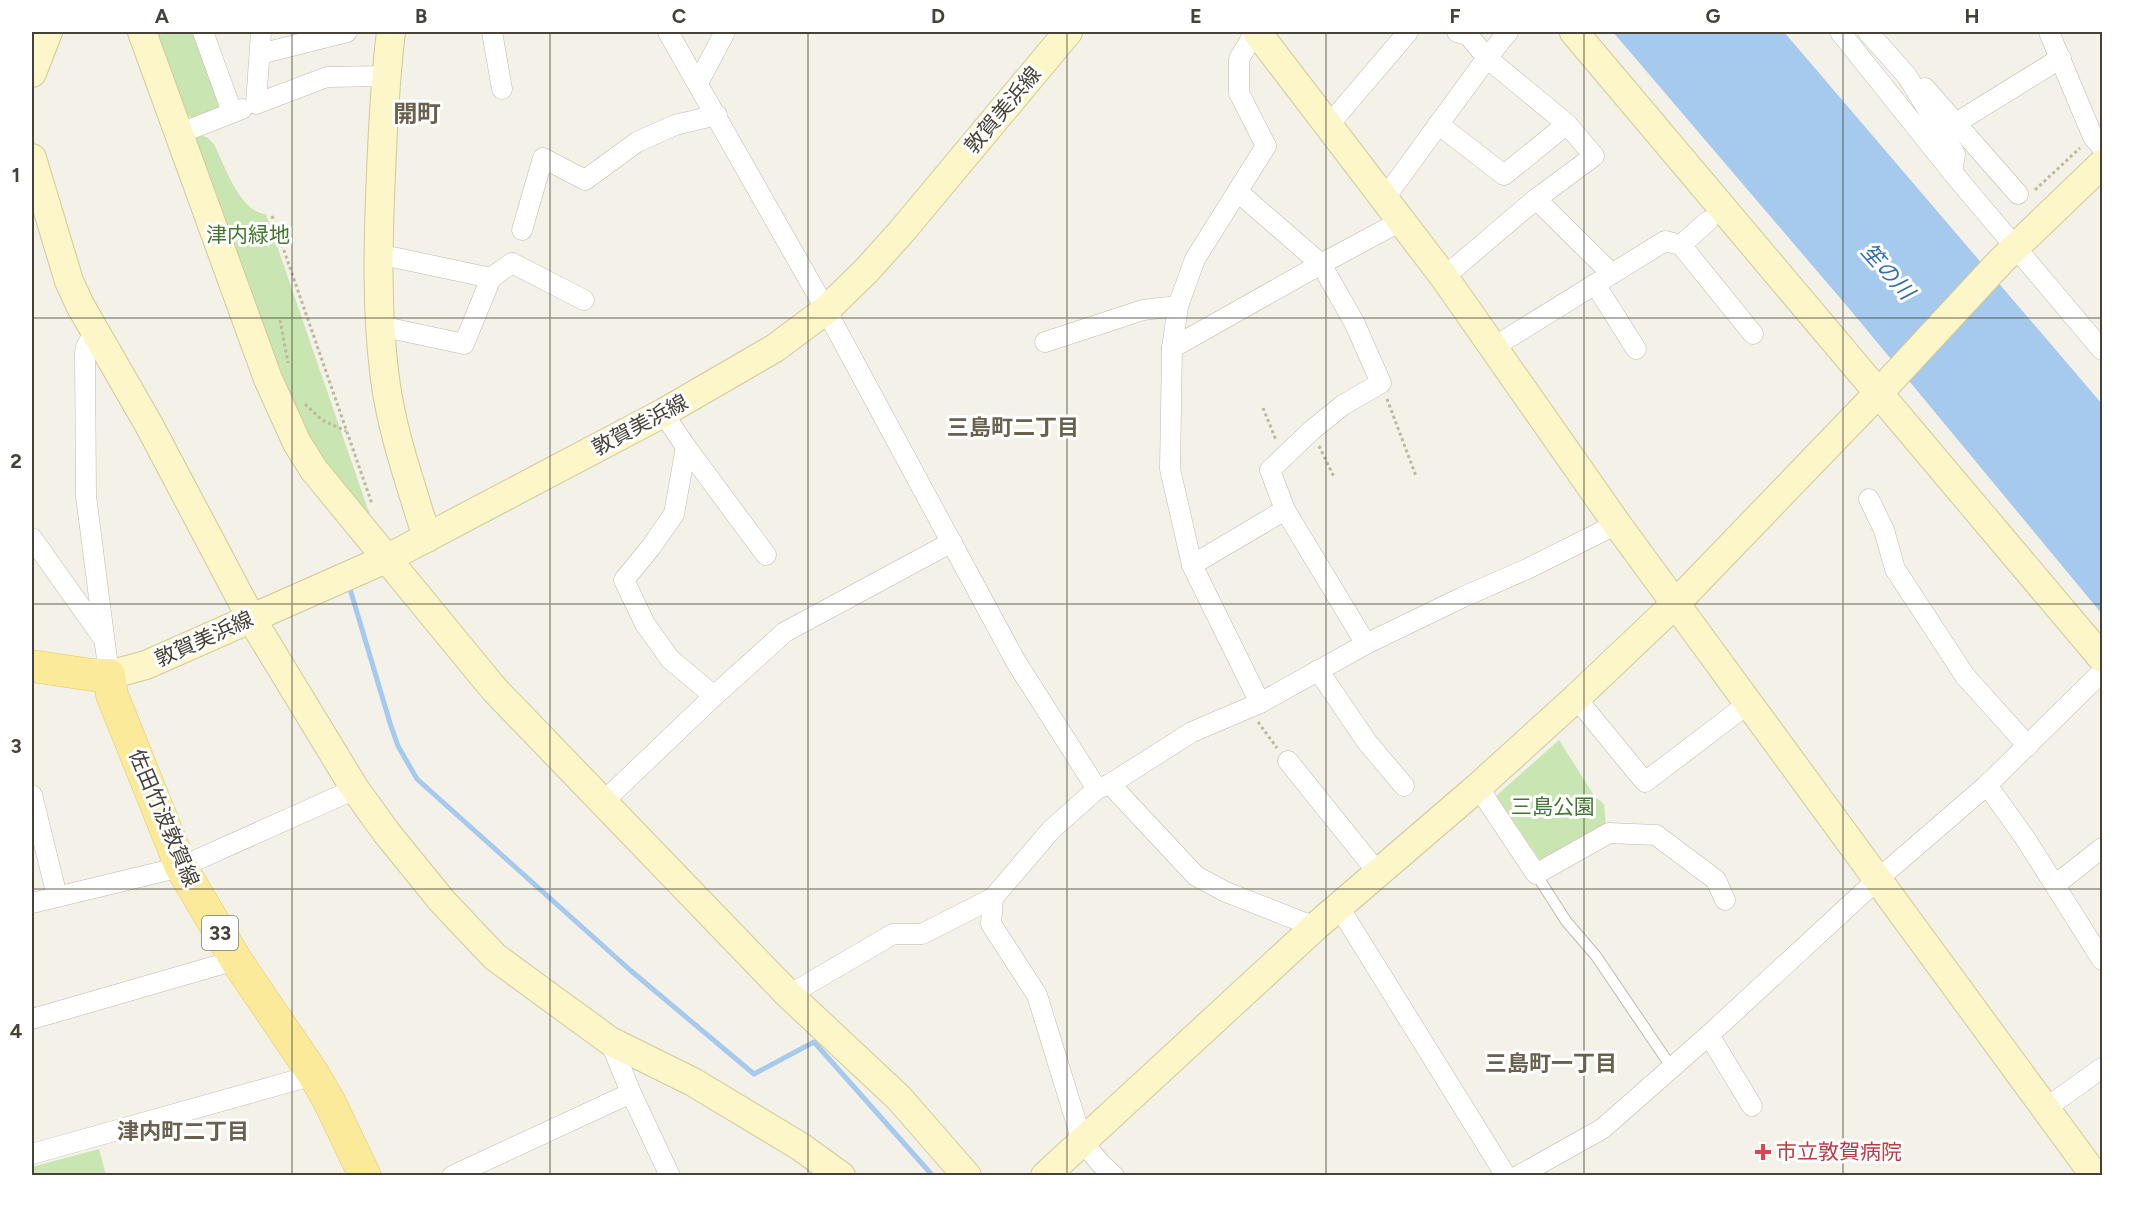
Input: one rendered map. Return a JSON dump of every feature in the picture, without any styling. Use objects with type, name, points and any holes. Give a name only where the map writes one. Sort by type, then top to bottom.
[{"type":"main road","points":[[32,666],[92,675],[109,675]]},
{"type":"main road","name":"佐田竹波敦賀線","points":[[109,675],[112,695],[181,867],[237,960],[314,1075],[365,1176]]},
{"type":"street","points":[[32,72],[46,32]]},
{"type":"street","points":[[142,32],[268,379],[289,426],[314,470],[494,689],[789,995],[899,1098],[967,1176]]},
{"type":"street","points":[[203,32],[232,112]]},
{"type":"street","points":[[256,104],[261,32]]},
{"type":"street","points":[[260,54],[347,32]]},
{"type":"street","points":[[392,32],[386,76],[378,254],[380,326],[385,380],[396,436],[427,538]]},
{"type":"street","points":[[492,32],[502,89]]},
{"type":"street","points":[[668,32],[826,310],[1016,662],[1103,786],[1196,876],[1226,892],[1315,927]]},
{"type":"street","points":[[698,83],[725,32]]},
{"type":"street","name":"敦賀美浜線","points":[[109,675],[146,665],[388,558],[663,413],[775,348],[826,310],[867,270],[1068,32]]},
{"type":"street","points":[[1255,705],[1192,565],[1170,469],[1172,348],[1178,306],[1195,259],[1266,146],[1239,93],[1239,59],[1256,32],[1444,277],[1617,524],[2095,1176]]},
{"type":"street","points":[[1328,126],[1408,32]]},
{"type":"street","points":[[1444,277],[1536,199],[1594,156],[1567,124],[1487,58],[1468,35],[1457,32]]},
{"type":"street","points":[[1384,199],[1508,32]]},
{"type":"street","points":[[1574,32],[1884,388],[2103,658]]},
{"type":"street","points":[[1840,32],[1952,172],[2009,254],[2103,350]]},
{"type":"street","points":[[1869,32],[1907,76],[1955,154],[1952,172]]},
{"type":"street","points":[[2049,32],[2098,142]]},
{"type":"street","points":[[1956,123],[2061,58]]},
{"type":"street","points":[[178,134],[327,77],[386,76]]},
{"type":"street","points":[[1907,76],[1923,86],[2018,194]]},
{"type":"street","points":[[522,230],[543,158],[585,180],[637,142],[675,125],[717,115]]},
{"type":"street","points":[[1438,124],[1504,175],[1567,124]]},
{"type":"street","points":[[32,158],[69,281],[80,305],[154,434],[251,618],[355,789],[442,901],[495,957],[610,1041],[693,1082],[801,1147],[842,1176]]},
{"type":"street","points":[[1045,1176],[1315,927],[1478,787],[1676,603],[1884,388],[2009,254],[2103,164]]},
{"type":"street","points":[[1238,192],[1321,264],[1354,322],[1381,383],[1343,405],[1312,430],[1270,470],[1286,510],[1366,644]]},
{"type":"street","points":[[1536,199],[1612,274]]},
{"type":"street","points":[[1172,348],[1401,221]]},
{"type":"street","points":[[1681,245],[1708,221]]},
{"type":"street","points":[[1492,348],[1665,241],[1681,245],[1753,334]]},
{"type":"street","points":[[378,254],[491,279]]},
{"type":"street","points":[[380,326],[464,344],[491,279],[512,263],[584,300]]},
{"type":"street","points":[[1595,284],[1636,349]]},
{"type":"street","points":[[1045,342],[1143,310],[1178,306]]},
{"type":"street","points":[[95,331],[85,353],[86,496],[109,675]]},
{"type":"street","points":[[663,413],[766,555]]},
{"type":"street","points":[[686,447],[674,514],[624,580],[645,624],[670,659],[714,696]]},
{"type":"street","points":[[1869,499],[1884,530],[1895,569],[1965,676],[2028,746]]},
{"type":"street","points":[[1192,565],[1286,510]]},
{"type":"street","points":[[789,995],[893,934],[922,934],[993,898],[1051,830],[1103,786],[1192,732],[1255,705],[1366,644],[1617,524]]},
{"type":"street","points":[[32,538],[104,640]]},
{"type":"street","points":[[602,803],[785,632],[952,542]]},
{"type":"street","points":[[1318,670],[1367,742],[1404,786]]},
{"type":"street","points":[[1518,1176],[1602,1129],[1709,1035],[1878,879],[1988,785],[2103,672]]},
{"type":"street","points":[[1576,698],[1646,782],[1749,704]]},
{"type":"street","points":[[1288,761],[1378,873]]},
{"type":"street","points":[[1988,785],[2025,838],[2103,960]]},
{"type":"street","points":[[1478,787],[1536,874],[1609,833],[1656,835],[1716,880],[1725,900]]},
{"type":"street","points":[[32,903],[181,867],[355,789]]},
{"type":"street","points":[[32,795],[57,896]]},
{"type":"street","points":[[2055,885],[2103,848]]},
{"type":"street","points":[[993,898],[991,924],[1037,995],[1082,1141],[1114,1176]]},
{"type":"street","points":[[1339,906],[1506,1176]]},
{"type":"street","points":[[32,1019],[237,960]]},
{"type":"street","points":[[1709,1035],[1752,1106]]},
{"type":"street","points":[[610,1041],[631,1093],[670,1176]]},
{"type":"street","points":[[2046,1108],[2103,1068]]},
{"type":"street","points":[[32,1154],[314,1075]]},
{"type":"street","points":[[452,1176],[631,1093]]},
{"type":"lane","points":[[1536,874],[1566,921],[1596,956],[1672,1068]]},
{"type":"path","points":[[2018,194],[2036,190],[2098,142]]},
{"type":"path","points":[[272,216],[375,513]]},
{"type":"path","points":[[280,320],[290,371]]},
{"type":"path","points":[[1381,383],[1416,476]]},
{"type":"path","points":[[303,402],[322,420],[346,431]]},
{"type":"path","points":[[1263,408],[1284,458]]},
{"type":"path","points":[[1312,430],[1334,477]]},
{"type":"path","points":[[1255,705],[1268,738],[1288,761]]},
{"type":"green space","points":[[155,32],[198,32],[223,99],[217,109],[193,118],[182,113]]},
{"type":"green space","name":"津内緑地","points":[[196,133],[208,138],[214,144],[241,197],[257,212],[266,214],[372,521],[333,476],[299,424],[189,136]]},
{"type":"green space","name":"三島公園","points":[[1559,740],[1595,797],[1604,804],[1606,827],[1542,863],[1496,796]]},
{"type":"green space","points":[[99,1149],[106,1175],[32,1175],[32,1167]]},
{"type":"water","name":"笙の川","points":[[1613,32],[1784,32],[2102,404],[2102,614],[1852,312]]},
{"type":"waterway","points":[[350,589],[398,746],[417,779],[630,970],[754,1074],[814,1042],[933,1176]]},
{"type":"place","name":"市立敦賀病院","points":[[1763,1152]]},
{"type":"district","name":"開町","points":[[417,114]]},
{"type":"district","name":"三島町二丁目","points":[[1013,427]]},
{"type":"district","name":"三島町一丁目","points":[[1551,1063]]},
{"type":"district","name":"津内町二丁目","points":[[183,1131]]}]
